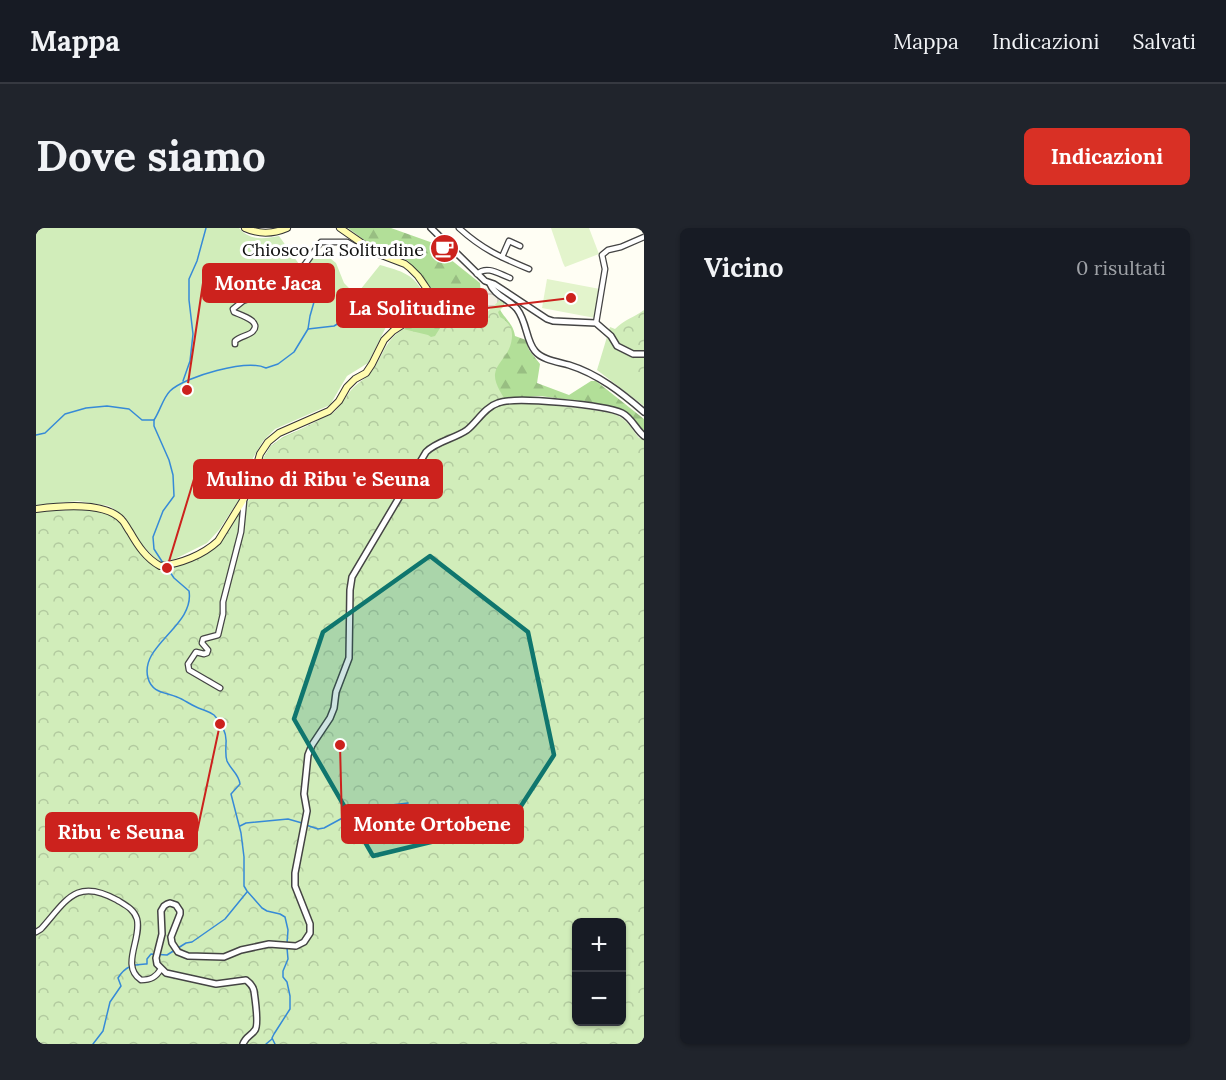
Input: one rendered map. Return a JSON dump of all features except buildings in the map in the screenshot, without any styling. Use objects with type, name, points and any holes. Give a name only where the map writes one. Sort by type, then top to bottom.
[{"type":"main road","points":[[245,228],[259,232],[280,231],[287,228]]},
{"type":"main road","points":[[36,509],[100,508],[114,513],[123,520],[140,549],[160,567],[205,550],[218,541],[244,501],[250,489],[260,454],[268,442],[279,433],[329,411],[339,401],[347,387],[366,373],[384,340],[428,306],[427,289],[418,276],[405,264],[376,254],[340,228]]},
{"type":"street","points":[[430,228],[477,274],[547,319],[596,323],[611,336],[617,346],[633,354],[644,354]]},
{"type":"street","points":[[459,228],[477,244],[529,269]]},
{"type":"street","points":[[596,323],[605,269],[602,255],[608,250],[644,237]]},
{"type":"street","points":[[235,344],[238,338],[252,333],[255,327],[250,318],[234,312],[233,309],[243,301],[294,284],[321,242],[347,242],[361,250],[367,248]]},
{"type":"street","points":[[502,257],[509,242],[520,246]]},
{"type":"street","points":[[477,274],[481,270],[489,270],[510,278]]},
{"type":"street","points":[[490,284],[492,289],[519,311],[536,352],[543,357],[590,372],[644,412]]},
{"type":"street","points":[[243,1043],[247,1036],[255,1031],[257,1025],[254,991],[251,984],[246,980],[216,984],[166,973],[161,969],[157,964],[156,955],[162,934],[161,911],[170,903],[180,911],[171,937],[172,943],[176,951],[188,956],[224,957],[269,944],[296,945],[304,942],[310,933],[310,924],[295,886],[294,873],[307,811],[304,794],[308,755],[330,718],[336,692],[349,658],[352,577],[426,452],[435,444],[465,431],[490,406],[508,401],[544,400],[614,410],[627,416],[644,436]]},
{"type":"street","points":[[220,688],[194,674],[189,670],[188,664],[196,652],[207,653],[208,650],[202,643],[203,639],[218,635],[223,602],[241,532],[244,501]]},
{"type":"street","points":[[36,932],[70,896],[83,892],[104,892],[129,907],[137,919],[132,967],[137,978],[147,980],[154,978],[161,969]]},
{"type":"highlighted area","points":[[430,556],[528,632],[554,755],[510,823],[373,856],[294,719],[323,632]]},
{"type":"green space","points":[[36,228],[239,228],[253,237],[279,236],[299,264],[321,251],[336,263],[344,283],[356,295],[380,265],[412,278],[424,295],[422,301],[386,327],[368,363],[347,376],[330,405],[275,429],[263,441],[253,458],[242,495],[219,530],[207,543],[175,559],[160,563],[138,541],[125,517],[109,506],[78,501],[36,505]]},
{"type":"green space","points":[[348,228],[391,228],[433,243],[480,283],[482,304],[479,312],[485,316],[499,307],[515,336],[526,340],[529,350],[540,364],[537,383],[569,395],[591,381],[596,381],[644,419],[644,433],[626,413],[596,403],[540,396],[495,399],[264,457],[271,446],[283,437],[325,419],[339,410],[376,370],[404,329],[430,310],[435,296],[429,285],[407,260],[376,249]]},
{"type":"green space","points":[[551,228],[589,228],[599,254],[565,267]]},
{"type":"green space","points":[[547,279],[600,289],[595,318],[542,308]]},
{"type":"green space","points":[[496,296],[505,302],[498,312],[512,331],[512,340],[497,368],[495,378],[508,404],[551,405],[611,413],[623,419],[639,438],[644,439],[644,1044],[36,1044],[36,512],[84,510],[112,516],[121,523],[142,553],[156,567],[201,555],[213,549],[251,497],[262,460],[271,446],[333,413],[354,387],[370,373],[396,334],[403,329],[431,337],[435,336],[449,314],[469,316],[479,313],[484,316]]},
{"type":"green space","points":[[644,310],[644,391],[631,354],[619,348],[616,342],[615,329]]},
{"type":"green space","points":[[644,314],[644,406],[597,370],[610,327],[630,335]]},
{"type":"shaded area","points":[[485,288],[501,299],[484,315],[480,310],[483,307],[483,289]]},
{"type":"waterway","points":[[183,381],[190,361],[193,334],[189,279],[197,261],[206,228]]},
{"type":"waterway","points":[[36,435],[45,433],[65,414],[86,408],[107,406],[129,409],[142,420],[154,420],[170,391],[189,380],[231,367],[266,368],[278,364],[294,352],[308,329],[316,295],[328,266]]},
{"type":"waterway","points":[[308,329],[334,326],[339,323],[342,316],[355,308],[393,295]]},
{"type":"waterway","points":[[154,420],[154,426],[173,475],[174,496],[163,511],[153,537],[154,549],[163,563]]},
{"type":"waterway","points":[[166,566],[174,578],[189,591],[189,603],[184,615],[151,655],[147,666],[148,678],[156,689],[211,713],[221,724],[226,735],[227,761],[240,784],[231,794],[241,833],[244,886],[262,908],[285,917],[288,930],[287,943]]},
{"type":"waterway","points":[[306,825],[318,829],[324,828],[348,815],[375,807],[408,803]]},
{"type":"waterway","points":[[240,826],[246,823],[288,819],[302,823]]},
{"type":"waterway","points":[[93,1044],[103,1031],[110,1002],[121,986],[118,978],[124,970],[134,965],[147,964],[147,959],[151,954],[167,955],[186,943],[192,942],[225,919],[247,892]]},
{"type":"waterway","points":[[275,1044],[272,1038],[290,1009],[287,982],[283,977],[288,959],[287,948]]},
{"type":"waterway","points":[[266,1044],[272,1039]]},
{"type":"place","name":"Chiosco La Solitudine","points":[[445,249]]},
{"type":"place","name":"La Solitudine","points":[[571,298]]},
{"type":"place","name":"Monte Jaca","points":[[187,390]]},
{"type":"place","name":"Mulino di Ribu 'e Seuna","points":[[167,568]]},
{"type":"place","name":"Ribu 'e Seuna","points":[[220,724]]},
{"type":"place","name":"Monte Ortobene","points":[[340,745]]}]
